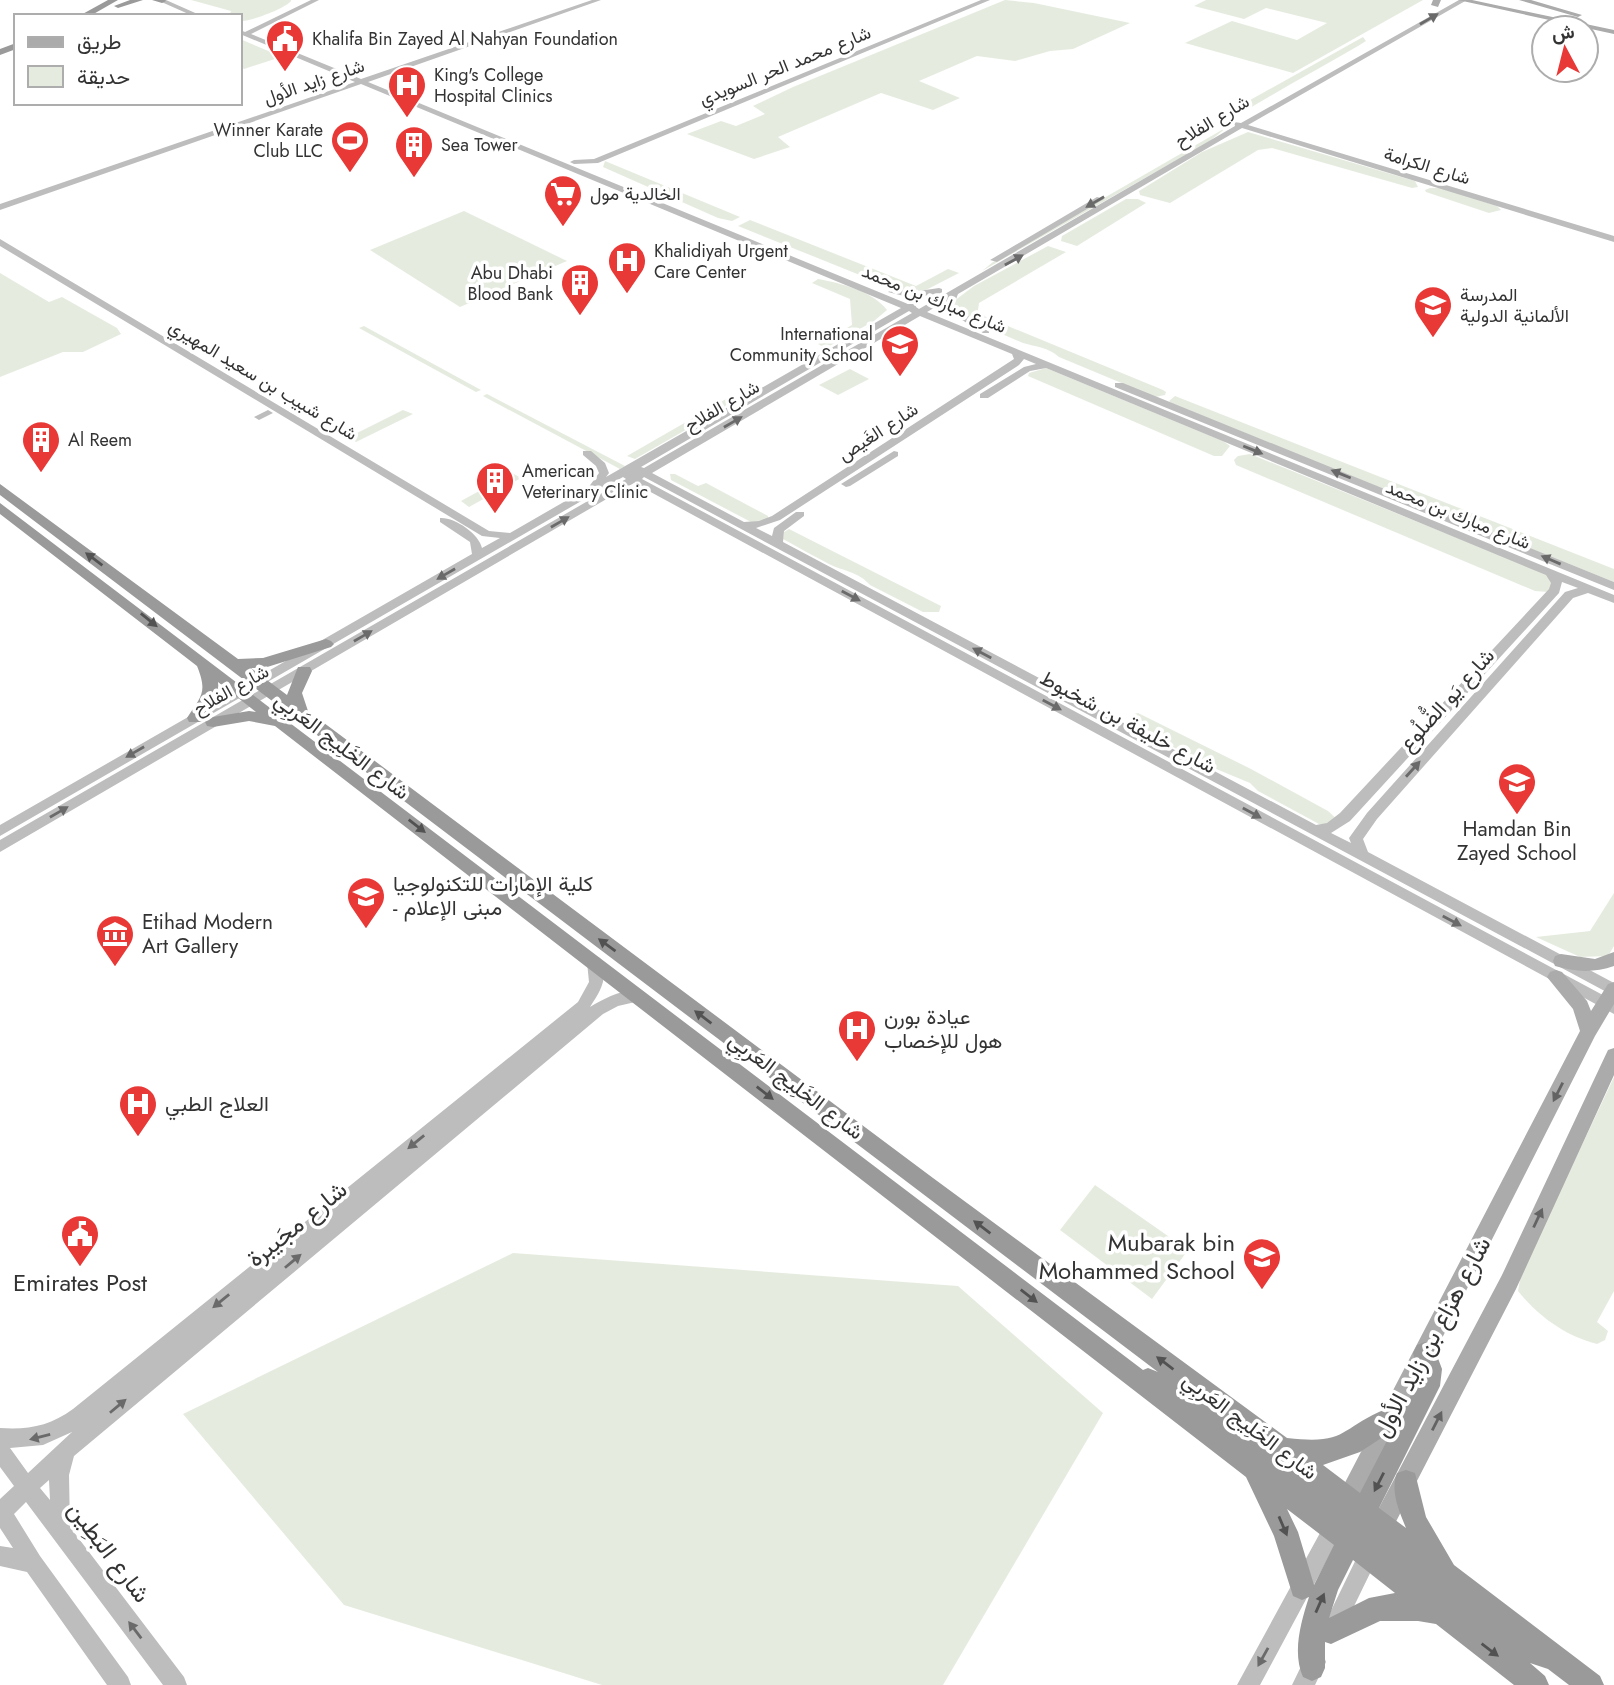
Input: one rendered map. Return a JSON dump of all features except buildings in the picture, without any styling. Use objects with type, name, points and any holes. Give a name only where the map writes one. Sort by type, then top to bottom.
[{"type":"highway","points":[[88,14],[128,0]]},
{"type":"highway","points":[[100,14],[118,2],[139,0]]},
{"type":"highway","name":"شارع الخَلِيج العَربِي","points":[[0,488],[263,687],[293,720],[594,962],[1252,1470],[1450,1577],[1591,1685]]},
{"type":"highway","name":"شارع الخَلِيج العَربِي","points":[[0,507],[204,665],[247,696],[293,720],[891,1157],[1279,1447],[1444,1615],[1536,1685]]},
{"type":"highway","points":[[232,664],[264,663],[326,644]]},
{"type":"highway","points":[[195,718],[211,697],[210,679],[204,665]]},
{"type":"highway","points":[[213,722],[253,716],[293,720],[294,693],[304,671]]},
{"type":"highway","points":[[1307,1676],[1312,1624],[1428,1386],[1430,1369],[1425,1353]]},
{"type":"highway","points":[[1131,1375],[1163,1385],[1175,1392],[1517,1646],[1539,1656],[1553,1656]]},
{"type":"highway","points":[[1279,1447],[1304,1454],[1324,1455],[1353,1443],[1387,1421]]},
{"type":"highway","points":[[1252,1470],[1286,1532],[1301,1587]]},
{"type":"highway","points":[[1406,1482],[1408,1503],[1416,1524],[1450,1577]]},
{"type":"highway","points":[[1331,1631],[1368,1610],[1390,1604],[1416,1606],[1444,1615]]},
{"type":"main road","points":[[159,0],[201,13]]},
{"type":"main road","points":[[176,0],[201,13]]},
{"type":"main road","points":[[244,29],[305,0]]},
{"type":"main road","points":[[244,29],[316,0]]},
{"type":"main road","name":"شارع زايد الأول","points":[[386,71],[585,0]]},
{"type":"main road","name":"شارع زايد الأول","points":[[0,207],[336,88],[360,76],[386,71],[598,0]]},
{"type":"main road","name":"شارع محمد الحر السويدي","points":[[595,166],[987,0]]},
{"type":"main road","points":[[1463,0],[1614,32]]},
{"type":"main road","name":"شارع الفلاح","points":[[263,687],[304,671],[603,497],[633,473],[894,322],[954,293],[1228,135],[1241,122],[1263,114],[1446,4],[1463,0]]},
{"type":"main road","points":[[1475,0],[1489,6]]},
{"type":"main road","points":[[1510,0],[1614,24]]},
{"type":"main road","name":"شارع الفلاح","points":[[919,308],[939,291],[1241,122],[1436,2],[1446,4]]},
{"type":"main road","points":[[1521,13],[1509,5],[1526,2]]},
{"type":"main road","points":[[1446,4],[1489,6]]},
{"type":"main road","name":"شارع مبارك بن محمد","points":[[244,29],[335,72],[360,76],[376,89],[880,296],[986,331],[1614,586]]},
{"type":"main road","name":"شارع مبارك بن محمد","points":[[244,29],[574,162],[595,166],[893,292],[941,321],[1614,600]]},
{"type":"main road","points":[[386,71],[384,79],[391,88]]},
{"type":"main road","points":[[335,72],[340,79],[336,88],[376,89]]},
{"type":"main road","name":"شارع زايد الأول","points":[[0,200],[336,88]]},
{"type":"main road","points":[[1263,114],[1262,122],[1272,132]]},
{"type":"main road","name":"شارع الكرامة","points":[[1241,122],[1614,239]]},
{"type":"main road","points":[[1228,135],[1249,131],[1272,132]]},
{"type":"main road","name":"شارع الكرامة","points":[[1272,132],[1614,234]]},
{"type":"main road","name":"شارع شبيب بن سعيد المهيري","points":[[0,242],[350,458],[469,535],[478,545],[478,555]]},
{"type":"main road","name":"شارع شبيب بن سعيد المهيري","points":[[0,251],[264,415],[350,458],[375,463],[486,534],[512,536]]},
{"type":"main road","points":[[893,292],[912,295],[939,291]]},
{"type":"main road","points":[[954,293],[948,304],[949,309],[986,331]]},
{"type":"main road","points":[[880,296],[891,307],[894,322],[941,321]]},
{"type":"main road","name":"شارع الفلاح","points":[[0,831],[195,718],[263,687],[326,644],[590,490],[674,456],[894,322]]},
{"type":"main road","name":"شارع الغَيص","points":[[743,525],[761,524],[776,518],[1016,363],[1019,359],[1016,352]]},
{"type":"main road","name":"شارع الغَيص","points":[[778,543],[777,533],[786,523],[1027,369],[1048,365]]},
{"type":"main road","points":[[587,453],[601,465],[604,473],[590,490]]},
{"type":"main road","points":[[603,497],[639,490],[668,491],[666,474],[674,456]]},
{"type":"main road","name":"شارع خليفة بن شخبوط","points":[[633,473],[1612,996]]},
{"type":"main road","name":"شارع خليفة بن شخبوط","points":[[668,491],[778,543],[1362,855],[1559,969]]},
{"type":"main road","name":"شارع يَو الضُّلُوع","points":[[1315,830],[1336,825],[1555,590],[1557,583],[1550,572]]},
{"type":"main road","name":"شارع يَو الضُّلُوع","points":[[1362,855],[1356,838],[1369,821],[1569,595],[1590,589]]},
{"type":"main road","name":"شارع الفلاح","points":[[0,847],[213,722],[247,696]]},
{"type":"main road","points":[[1369,821],[1360,817],[1357,812],[1373,794],[1374,786]]},
{"type":"main road","points":[[1588,1031],[1581,1006],[1559,969],[1595,966],[1614,959]]},
{"type":"main road","name":"شارع مجَيبرة","points":[[0,1438],[24,1440],[41,1437],[80,1416],[583,1006],[597,983],[594,962]]},
{"type":"main road","name":"شارع مجَيبرة","points":[[1,1512],[66,1450],[598,1010],[615,1001],[639,996]]},
{"type":"main road","name":"شارع هزاع بن زايد الأول","points":[[1307,1676],[1331,1631],[1387,1421],[1425,1353],[1588,1031],[1612,996]]},
{"type":"main road","name":"شارع هزاع بن زايد الأول","points":[[1248,1685],[1301,1587],[1358,1527],[1406,1482],[1509,1282],[1613,1057]]},
{"type":"main road","points":[[60,1530],[59,1475],[66,1450]]},
{"type":"main road","name":"شارع البَطِين","points":[[0,1451],[176,1685]]},
{"type":"main road","points":[[1,1512],[33,1563],[120,1685]]},
{"type":"main road","points":[[0,1556],[33,1563]]},
{"type":"green space","points":[[191,0],[291,0],[283,7],[253,19],[242,21],[242,14],[230,14],[231,11]]},
{"type":"green space","points":[[1005,0],[1034,3],[1130,23],[1073,49],[1050,51],[1015,61],[977,56],[919,81],[960,98],[933,110],[881,93],[778,137],[790,147],[754,159],[687,134],[721,121],[736,126],[765,114],[753,106]]},
{"type":"green space","points":[[1206,0],[1423,0],[1293,73],[1185,43],[1232,21],[1297,40],[1327,23],[1266,8],[1244,19],[1194,6]]},
{"type":"green space","points":[[1363,37],[1366,41],[1237,116],[1227,113]]},
{"type":"green space","points":[[242,40],[278,55],[278,58],[244,69]]},
{"type":"green space","points":[[1227,127],[1210,141],[982,271],[993,262]]},
{"type":"green space","points":[[1248,132],[1415,181],[1418,187],[1412,188],[1272,148],[1258,150],[1170,203],[1140,195],[1139,191],[1202,152]]},
{"type":"green space","points":[[605,161],[740,217],[732,221],[718,218],[603,167]]},
{"type":"green space","points":[[1441,188],[1497,206],[1501,210],[1489,213],[1426,192],[1425,190]]},
{"type":"green space","points":[[1126,199],[1138,199],[1146,203],[1077,246],[1061,241],[1062,236]]},
{"type":"green space","points":[[464,211],[567,261],[460,307],[370,250]]},
{"type":"green space","points":[[750,220],[916,286],[948,269],[959,273],[924,291],[902,292],[738,226]]},
{"type":"green space","points":[[1048,246],[1066,252],[979,303],[978,310],[986,317],[1163,390],[1165,395],[1155,397],[1046,349],[1023,343],[953,310],[954,301],[974,286]]},
{"type":"green space","points":[[0,273],[49,302],[62,297],[117,328],[121,334],[83,352],[63,352],[0,377]]},
{"type":"green space","points":[[818,279],[865,293],[887,310],[874,321],[826,348],[818,344],[852,325],[850,299],[812,283]]},
{"type":"green space","points":[[364,326],[481,390],[476,392],[359,328]]},
{"type":"green space","points":[[1046,368],[1230,446],[1222,456],[1214,456],[1028,376],[1029,373]]},
{"type":"green space","points":[[850,369],[869,379],[838,395],[819,385]]},
{"type":"green space","points":[[487,394],[625,466],[620,469],[483,396]]},
{"type":"green space","points":[[1175,396],[1614,569],[1614,582],[1171,403],[1169,401]]},
{"type":"green space","points":[[726,399],[728,402],[724,408],[635,459],[627,456]]},
{"type":"green space","points":[[403,410],[413,414],[356,442],[349,437]]},
{"type":"green space","points":[[1250,454],[1549,575],[1554,581],[1548,592],[1535,591],[1236,465],[1234,460],[1238,456]]},
{"type":"green space","points":[[512,473],[521,478],[469,507],[461,501]]},
{"type":"green space","points":[[670,474],[698,486],[706,483],[768,516],[768,520],[751,522],[671,480]]},
{"type":"green space","points":[[789,529],[941,606],[939,612],[923,612],[870,585],[856,574],[829,564],[783,539],[784,532]]},
{"type":"green space","points":[[1138,713],[1251,769],[1328,811],[1339,821],[1327,826],[1319,824],[1258,791],[1250,783],[1209,766],[1137,728],[1132,720],[1134,714]]},
{"type":"green space","points":[[1614,893],[1614,946],[1608,956],[1580,957],[1536,937],[1590,931]]},
{"type":"green space","points":[[1614,1077],[1614,1291],[1597,1322],[1608,1331],[1605,1340],[1597,1344],[1574,1336],[1553,1324],[1534,1309],[1518,1291],[1521,1274]]},
{"type":"green space","points":[[1095,1185],[1188,1250],[1152,1299],[1060,1230]]},
{"type":"green space","points":[[513,1253],[958,1286],[1103,1413],[943,1685],[602,1685],[344,1605],[183,1414]]},
{"type":"place","name":"Khalifa Bin Zayed Al Nahyan Foundation","points":[[285,73]]},
{"type":"place","name":"King's College Hospital Clinics","points":[[407,119]]},
{"type":"place","name":"Winner Karate Club LLC","points":[[350,174]]},
{"type":"place","name":"Sea Tower","points":[[414,179]]},
{"type":"place","name":"الخالدية مول","points":[[563,228]]},
{"type":"place","name":"Khalidiyah Urgent Care Center","points":[[627,295]]},
{"type":"place","name":"Abu Dhabi Blood Bank","points":[[580,317]]},
{"type":"place","name":"المدرسة الألمانية الدولية","points":[[1433,339]]},
{"type":"place","name":"International Community School","points":[[900,378]]},
{"type":"place","name":"Al Reem","points":[[41,474]]},
{"type":"place","name":"American Veterinary Clinic","points":[[495,515]]},
{"type":"place","name":"Hamdan Bin Zayed School","points":[[1517,816]]},
{"type":"place","name":"كلية الإمارات للتكنولوجيا - مبنى الإعلام","points":[[366,930]]},
{"type":"place","name":"Etihad Modern Art Gallery","points":[[115,968]]},
{"type":"place","name":"عيادة بورن هول للإخصاب","points":[[857,1063]]},
{"type":"place","name":"العلاج الطبي","points":[[138,1138]]},
{"type":"place","name":"Emirates Post","points":[[80,1268]]},
{"type":"place","name":"Mubarak bin Mohammed School","points":[[1262,1291]]}]
